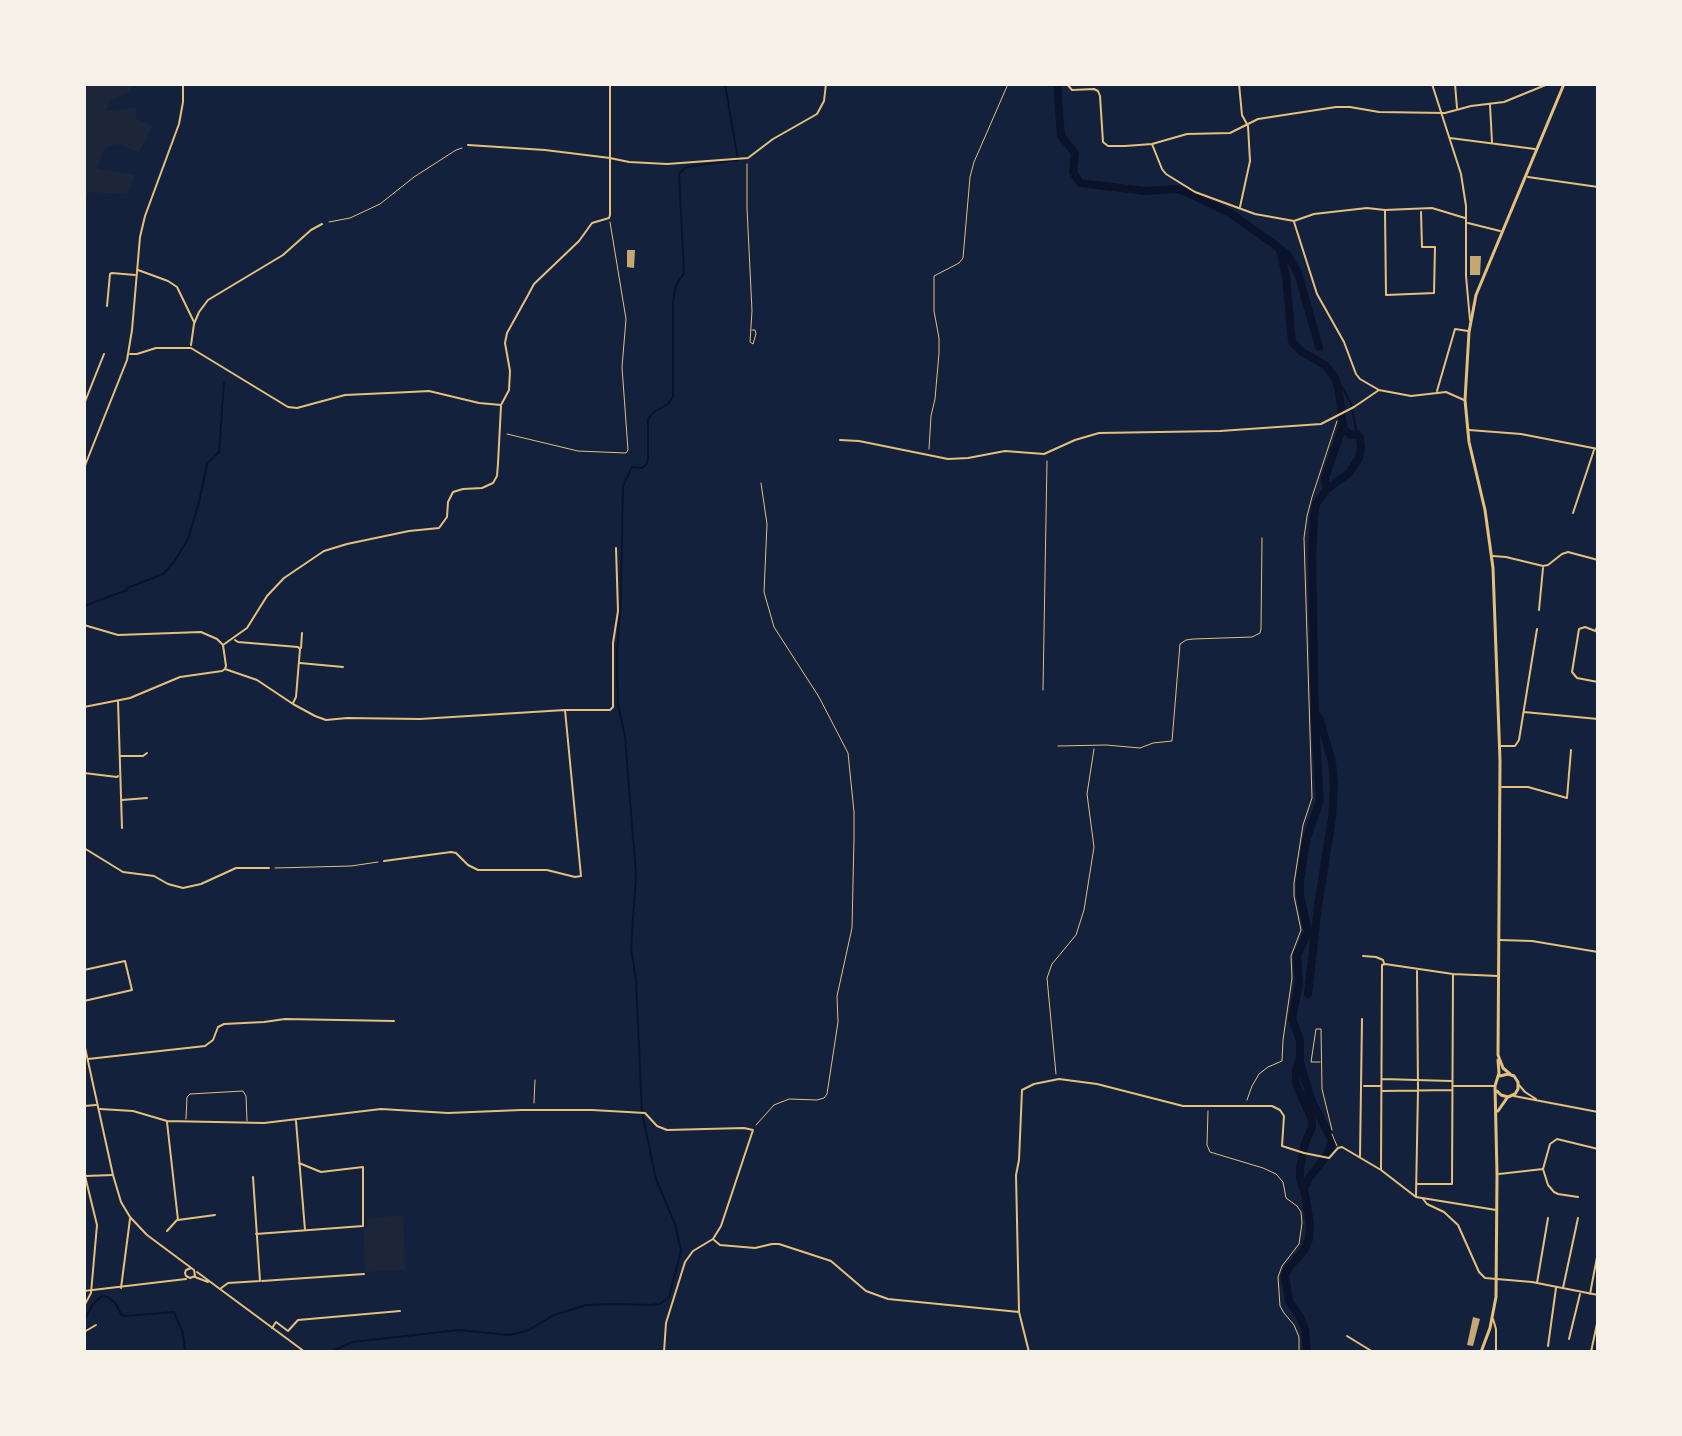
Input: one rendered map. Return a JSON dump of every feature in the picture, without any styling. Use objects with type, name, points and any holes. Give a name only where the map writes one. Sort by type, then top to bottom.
[{"type":"main road","points":[[1481,1352],[1493,1319],[1496,1279],[1500,746],[1492,556],[1467,430],[1465,400],[1469,332],[1482,277],[1564,84]]},
{"type":"main road","points":[[1497,1115],[1502,1104],[1517,1091],[1519,1085],[1517,1079],[1503,1068],[1498,1056]]},
{"type":"main road","points":[[1498,1078],[1510,1074]]},
{"type":"main road","points":[[1496,1088],[1501,1095],[1510,1096]]},
{"type":"street","points":[[84,468],[121,379],[128,354],[138,243],[179,124],[183,84]]},
{"type":"street","points":[[223,645],[252,621],[279,583],[324,551],[409,531],[439,528],[447,517],[448,502],[453,492],[482,488],[493,483],[497,476],[501,405],[509,390],[510,380],[505,343],[507,333],[534,284],[579,241],[592,223],[609,218],[610,84]]},
{"type":"street","points":[[468,145],[667,164],[748,158],[773,139],[817,114],[824,101],[826,84]]},
{"type":"street","points":[[1067,84],[1072,90],[1094,89],[1099,94],[1102,140],[1106,145],[1152,144],[1176,135],[1233,132],[1258,119],[1341,107],[1379,112],[1441,113],[1504,102],[1548,84]]},
{"type":"street","points":[[1239,84],[1242,115],[1248,123],[1250,161],[1240,208]]},
{"type":"street","points":[[1432,84],[1461,174],[1467,218],[1466,276],[1471,322]]},
{"type":"street","points":[[1455,84],[1457,110]]},
{"type":"street","points":[[1529,84],[1530,90]]},
{"type":"street","points":[[1490,104],[1492,144]]},
{"type":"street","points":[[1450,138],[1536,149]]},
{"type":"street","points":[[1152,144],[1166,174],[1195,192],[1255,214],[1294,221],[1314,214],[1367,208],[1439,209],[1467,218]]},
{"type":"street","points":[[1525,175],[1598,187]]},
{"type":"street","points":[[1385,210],[1386,295],[1434,293],[1435,247],[1422,247],[1421,209]]},
{"type":"street","points":[[1294,221],[1317,294],[1344,342],[1360,379],[1379,390],[1411,396],[1446,392],[1465,400]]},
{"type":"street","points":[[1466,223],[1501,232]]},
{"type":"street","points":[[191,348],[194,324],[208,300],[283,255],[322,224]]},
{"type":"street","points":[[136,270],[177,287],[194,324]]},
{"type":"street","points":[[107,306],[110,274],[136,275]]},
{"type":"street","points":[[1436,392],[1455,329],[1469,332]]},
{"type":"street","points":[[128,354],[156,348],[191,348],[288,407],[297,408],[345,395],[420,391],[501,405]]},
{"type":"street","points":[[84,404],[104,354]]},
{"type":"street","points":[[840,440],[948,459],[1005,451],[1039,455],[1099,433],[1220,431],[1321,424],[1379,390]]},
{"type":"street","points":[[1467,430],[1509,432],[1596,448],[1573,513]]},
{"type":"street","points":[[84,707],[118,701],[188,675],[225,669],[257,680],[293,704],[326,720],[610,710],[613,707],[613,643],[618,611],[616,548]]},
{"type":"street","points":[[1492,556],[1543,566],[1568,552],[1598,560]]},
{"type":"street","points":[[1539,610],[1543,566]]},
{"type":"street","points":[[1598,623],[1597,631],[1585,627],[1579,629],[1573,674],[1577,678],[1598,682]]},
{"type":"street","points":[[84,625],[124,636],[196,632],[211,636],[223,645],[225,669]]},
{"type":"street","points":[[1500,746],[1518,743],[1537,629]]},
{"type":"street","points":[[293,704],[302,633]]},
{"type":"street","points":[[233,639],[300,649]]},
{"type":"street","points":[[299,662],[343,667]]},
{"type":"street","points":[[118,701],[122,828]]},
{"type":"street","points":[[384,861],[451,852],[478,870],[547,870],[581,876],[565,710]]},
{"type":"street","points":[[1524,712],[1598,719]]},
{"type":"street","points":[[1500,787],[1528,787],[1567,798],[1571,750]]},
{"type":"street","points":[[119,756],[143,756],[147,753]]},
{"type":"street","points":[[84,773],[119,775]]},
{"type":"street","points":[[121,800],[147,798]]},
{"type":"street","points":[[84,848],[123,872],[154,876],[183,888],[201,884],[236,868],[269,868]]},
{"type":"street","points":[[1499,940],[1532,941],[1598,952]]},
{"type":"street","points":[[1363,956],[1376,957],[1384,964],[1381,1170]]},
{"type":"street","points":[[84,970],[125,961],[132,990],[84,1001]]},
{"type":"street","points":[[1384,964],[1453,974],[1498,976]]},
{"type":"street","points":[[1416,968],[1416,1197]]},
{"type":"street","points":[[1416,1184],[1452,1184],[1453,974]]},
{"type":"street","points":[[87,1059],[205,1046],[213,1040],[218,1027],[224,1024],[285,1019],[394,1021]]},
{"type":"street","points":[[1360,1157],[1362,1019]]},
{"type":"street","points":[[84,1043],[113,1175],[119,1197],[130,1217],[147,1235],[305,1352]]},
{"type":"street","points":[[1382,1079],[1496,1088]]},
{"type":"street","points":[[1029,1352],[1019,1312],[1016,1175],[1022,1090],[1034,1084],[1055,1080],[1097,1084],[1183,1106],[1272,1106],[1283,1113],[1282,1146],[1329,1158],[1342,1147],[1381,1170],[1416,1197],[1497,1211]]},
{"type":"street","points":[[1519,1085],[1540,1101]]},
{"type":"street","points":[[1361,1086],[1382,1086]]},
{"type":"street","points":[[1382,1091],[1452,1086]]},
{"type":"street","points":[[1510,1096],[1598,1112]]},
{"type":"street","points":[[84,1106],[133,1111],[167,1121],[247,1122],[276,1122],[381,1109],[448,1113],[592,1110],[645,1113],[657,1126],[667,1130],[751,1130],[721,1226],[713,1239],[693,1251],[685,1262],[666,1323],[664,1352]]},
{"type":"street","points":[[296,1119],[305,1231]]},
{"type":"street","points":[[167,1121],[178,1220]]},
{"type":"street","points":[[1578,1197],[1554,1192],[1548,1185],[1543,1169],[1550,1144],[1559,1139],[1598,1149]]},
{"type":"street","points":[[256,1234],[363,1226],[363,1167],[321,1172],[299,1163]]},
{"type":"street","points":[[1497,1174],[1543,1169]]},
{"type":"street","points":[[84,1306],[91,1291],[97,1221],[85,1175],[113,1175]]},
{"type":"street","points":[[253,1177],[260,1281]]},
{"type":"street","points":[[1422,1198],[1458,1225],[1479,1272],[1485,1278],[1537,1283],[1598,1295]]},
{"type":"street","points":[[167,1231],[178,1220],[215,1215]]},
{"type":"street","points":[[121,1288],[130,1217]]},
{"type":"street","points":[[1537,1283],[1548,1218]]},
{"type":"street","points":[[1563,1288],[1578,1218]]},
{"type":"street","points":[[713,1239],[720,1245],[755,1248],[779,1244],[831,1261],[866,1291],[888,1299],[1019,1312]]},
{"type":"street","points":[[1590,1294],[1598,1252]]},
{"type":"street","points":[[181,1261],[189,1278]]},
{"type":"street","points":[[176,1281],[191,1268]]},
{"type":"street","points":[[193,1277],[195,1272]]},
{"type":"street","points":[[219,1289],[225,1283],[364,1274]]},
{"type":"street","points":[[84,1291],[193,1277],[213,1284]]},
{"type":"street","points":[[226,1294],[232,1283]]},
{"type":"street","points":[[1548,1346],[1556,1287]]},
{"type":"street","points":[[1569,1339],[1580,1292]]},
{"type":"street","points":[[272,1328],[276,1322],[288,1331],[298,1320],[400,1311]]},
{"type":"street","points":[[1493,1319],[1496,1352]]},
{"type":"street","points":[[1591,1352],[1598,1319]]},
{"type":"street","points":[[84,1332],[96,1325]]},
{"type":"street","points":[[1347,1336],[1373,1352]]},
{"type":"lane","points":[[186,1121],[188,1095],[243,1091],[247,1122]]},
{"type":"lane","points":[[1332,1134],[1338,1148]]},
{"type":"path","points":[[929,455],[939,353],[934,276],[963,258],[970,177],[1008,84]]},
{"type":"path","points":[[322,224],[350,218],[380,204],[424,170],[468,145]]},
{"type":"path","points":[[748,158],[752,330]]},
{"type":"path","points":[[500,432],[578,451],[626,453],[628,450],[622,367],[626,319],[609,218]]},
{"type":"path","points":[[1245,1106],[1259,1074],[1282,1061],[1292,978],[1291,956],[1301,930],[1294,883],[1303,825],[1312,798],[1304,538],[1312,497],[1336,428],[1335,419]]},
{"type":"path","points":[[1043,690],[1047,454]]},
{"type":"path","points":[[751,1130],[774,1105],[789,1099],[817,1100],[827,1094],[838,1022],[837,996],[852,928],[854,838],[848,753],[819,697],[774,627],[764,592],[767,524],[761,483]]},
{"type":"path","points":[[1058,746],[1140,748],[1172,741],[1180,644],[1193,639],[1252,637],[1260,633],[1262,538]]},
{"type":"path","points":[[1055,1080],[1057,1073],[1047,978],[1052,964],[1076,935],[1084,910],[1094,847],[1087,794],[1093,746]]},
{"type":"path","points":[[269,868],[351,866],[384,861]]},
{"type":"path","points":[[1320,1062],[1311,1062],[1316,1029],[1321,1029],[1322,1089],[1332,1134]]},
{"type":"path","points":[[534,1110],[535,1080]]},
{"type":"path","points":[[1208,1105],[1207,1145],[1210,1152],[1276,1174],[1283,1182],[1287,1200],[1301,1212],[1299,1244],[1280,1269],[1278,1277],[1280,1306],[1299,1337],[1299,1352]]},
{"type":"shaded area","points":[[84,84],[132,84],[130,91],[110,101],[106,111],[136,107],[136,119],[153,125],[139,152],[117,144],[104,149],[97,168],[135,175],[127,194],[88,192],[84,214]]},
{"type":"shaded area","points":[[400,1215],[403,1218],[406,1270],[366,1272],[363,1229],[367,1228],[367,1219]]},
{"type":"building","points":[[627,250],[635,250],[634,268],[627,267]]},
{"type":"building","points":[[1470,256],[1481,256],[1480,275],[1470,275]]},
{"type":"building","points":[[1473,1317],[1480,1319],[1473,1346],[1467,1345]]},
{"type":"waterway","points":[[331,1352],[352,1342],[459,1330],[509,1335],[527,1331],[554,1315],[586,1305],[650,1305],[660,1304],[669,1297],[681,1251],[675,1224],[656,1179],[642,1113],[636,980],[631,948],[636,875],[617,677],[623,486],[632,467],[642,468],[648,460],[648,419],[673,397],[673,301],[676,285],[684,273],[679,174],[686,167],[738,160],[725,84]]},
{"type":"waterway","points":[[1057,84],[1061,136],[1075,153],[1073,172],[1080,183],[1145,191],[1183,191],[1230,213],[1278,247],[1286,277],[1292,342],[1302,352],[1325,365],[1335,378],[1339,391],[1343,426],[1325,478],[1327,489],[1316,504],[1314,517],[1315,724],[1320,800],[1306,841],[1300,881],[1308,932],[1297,955],[1299,983],[1292,1019],[1300,1040],[1300,1063],[1311,1099],[1332,1141],[1327,1155],[1304,1188],[1310,1224],[1309,1239],[1285,1275],[1289,1301],[1305,1329],[1307,1352]]},
{"type":"waterway","points":[[1280,249],[1287,254],[1298,273],[1319,347]]},
{"type":"waterway","points":[[127,588],[163,574],[188,539],[207,464],[219,452],[224,383]]},
{"type":"waterway","points":[[1338,385],[1351,404],[1357,434]]},
{"type":"waterway","points":[[1327,489],[1349,473],[1359,458],[1360,438],[1342,428]]},
{"type":"waterway","points":[[84,606],[127,590]]},
{"type":"waterway","points":[[1308,994],[1334,785],[1332,762],[1317,715]]},
{"type":"waterway","points":[[1299,1060],[1296,1084],[1312,1120],[1300,1168],[1303,1188]]},
{"type":"waterway","points":[[84,1320],[102,1296],[108,1297],[125,1316],[174,1312],[183,1333],[185,1352]]}]
